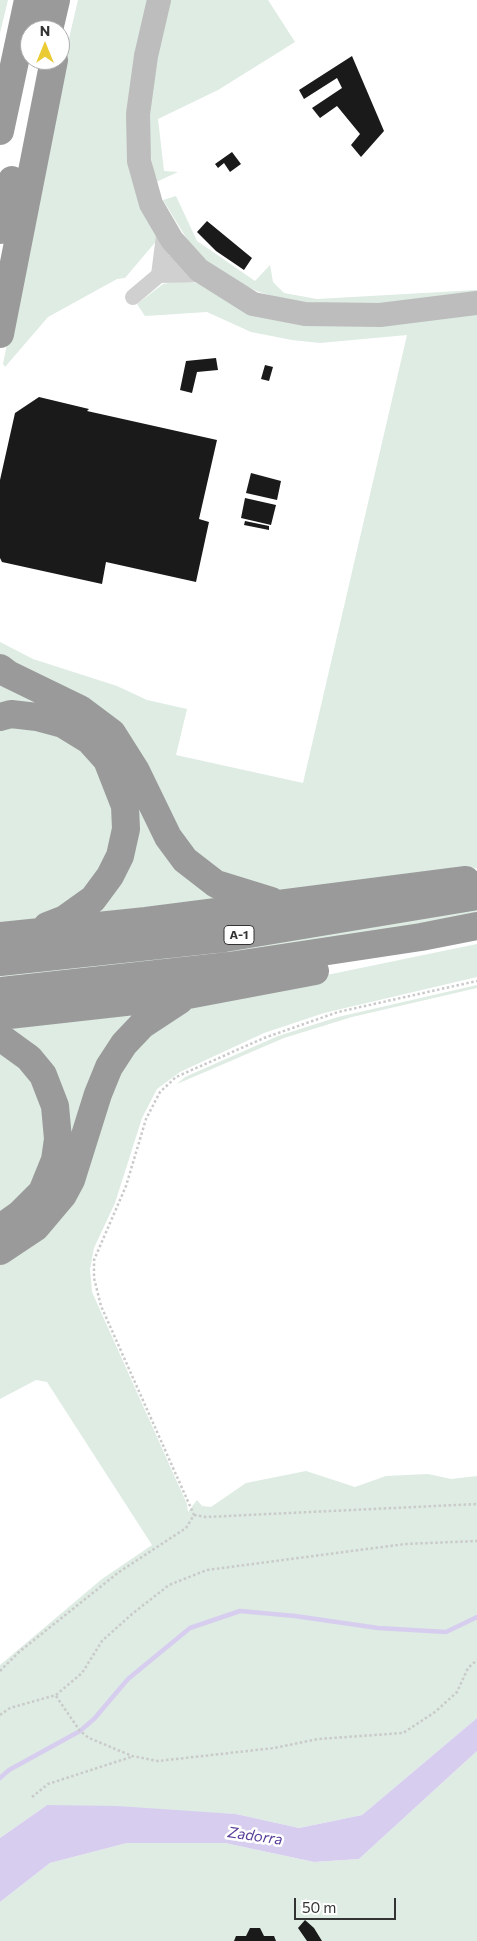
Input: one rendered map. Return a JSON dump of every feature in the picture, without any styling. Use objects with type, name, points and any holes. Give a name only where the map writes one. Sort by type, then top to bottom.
[{"type":"highway","points":[[0,71],[18,0]]},
{"type":"highway","points":[[0,131],[28,0]]},
{"type":"highway","points":[[51,20],[56,0]]},
{"type":"highway","points":[[61,20],[64,0]]},
{"type":"highway","points":[[0,230],[39,70]]},
{"type":"highway","points":[[0,334],[52,70]]},
{"type":"highway","points":[[0,668],[8,674],[80,710],[112,733],[136,771],[168,837],[185,860],[216,884],[252,897],[282,904]]},
{"type":"highway","points":[[0,717],[11,714],[37,717],[63,724],[89,740],[106,760],[125,806],[126,829],[120,856],[110,876],[93,899],[65,919],[27,933]]},
{"type":"highway","points":[[0,936],[146,921],[477,879]]},
{"type":"highway","name":"A-1","points":[[0,962],[225,938],[477,896]]},
{"type":"highway","name":"A-1","points":[[0,991],[229,966],[422,937],[477,926]]},
{"type":"highway","points":[[0,1016],[188,995],[384,956],[422,937]]},
{"type":"highway","points":[[0,1251],[36,1227],[63,1195],[71,1180],[98,1094],[109,1067],[124,1044],[142,1025],[188,995]]},
{"type":"highway","points":[[0,1037],[29,1058],[42,1075],[55,1106],[58,1139],[55,1160],[42,1192],[20,1214],[0,1228]]},
{"type":"street","points":[[159,0],[146,56],[138,114],[139,161],[151,204],[165,228],[184,254],[205,274],[253,304],[305,314],[380,314],[477,303]]},
{"type":"street","points":[[159,275],[165,228]]},
{"type":"street","points":[[133,297],[184,254]]},
{"type":"street","points":[[159,275],[205,274]]},
{"type":"path","points":[[194,1515],[101,1306],[94,1278],[94,1260],[126,1186],[146,1119],[160,1092],[176,1077],[264,1038],[338,1012],[477,981]]},
{"type":"path","points":[[194,1515],[206,1517],[477,1504]]},
{"type":"path","points":[[0,1671],[19,1652],[118,1572],[186,1528],[194,1515]]},
{"type":"path","points":[[0,1714],[10,1708],[56,1695],[82,1673],[102,1641],[132,1614],[168,1585],[207,1570],[405,1544],[477,1541]]},
{"type":"path","points":[[56,1695],[80,1731],[89,1738],[132,1756],[158,1761],[274,1748],[318,1739],[403,1733],[436,1712],[457,1692],[468,1668],[477,1660]]},
{"type":"path","points":[[32,1798],[48,1784],[132,1756]]},
{"type":"shaded area","points":[[0,0],[8,0],[0,33]]},
{"type":"shaded area","points":[[78,0],[152,0],[134,80],[158,239],[125,278],[117,279],[48,317],[5,367],[3,364],[62,70],[70,70],[70,34]]},
{"type":"shaded area","points":[[169,0],[268,0],[295,42],[218,90],[158,119],[164,171],[178,172],[156,182],[148,143],[147,105]]},
{"type":"shaded area","points":[[176,196],[197,241],[255,281],[270,265],[273,282],[284,293],[317,299],[477,290],[477,296],[347,307],[289,301],[259,292],[230,279],[207,262],[190,244],[163,200]]},
{"type":"shaded area","points":[[180,281],[199,283],[240,306],[477,311],[477,868],[300,891],[276,892],[222,877],[0,658],[0,642],[33,659],[117,686],[147,700],[187,709],[176,755],[303,783],[407,335],[320,343],[251,332],[207,312],[145,316],[137,304],[163,284]]},
{"type":"shaded area","points":[[0,677],[69,709],[95,725],[125,760],[155,825],[170,849],[186,869],[204,885],[231,901],[80,920],[112,886],[130,849],[132,823],[129,791],[121,771],[110,754],[94,737],[78,725],[59,715],[38,708],[13,707],[0,709]]},
{"type":"shaded area","points":[[23,723],[72,739],[111,784],[117,829],[103,871],[67,905],[37,919],[0,927],[0,724]]},
{"type":"shaded area","points":[[477,906],[477,915],[272,951],[0,981],[0,972]]},
{"type":"shaded area","points":[[477,944],[477,977],[324,1013],[264,1033],[180,1072],[157,1089],[142,1118],[115,1203],[94,1248],[90,1269],[92,1292],[187,1504],[188,1512],[197,1500],[202,1506],[211,1507],[246,1483],[306,1471],[355,1487],[386,1476],[428,1474],[451,1479],[477,1476],[477,1718],[362,1815],[299,1828],[236,1814],[47,1805],[0,1838],[0,1665],[102,1579],[152,1545],[47,1382],[36,1380],[0,1399],[0,1261],[128,1051],[165,1019],[220,997]]},
{"type":"shaded area","points":[[477,985],[477,988],[352,1017],[284,1038],[177,1084],[185,1077],[278,1036],[338,1017]]},
{"type":"shaded area","points":[[148,1009],[67,1169],[66,1140],[0,1029]]},
{"type":"shaded area","points":[[0,1049],[18,1062],[45,1102],[48,1135],[35,1184],[0,1217]]},
{"type":"shaded area","points":[[477,1751],[477,1941],[0,1941],[0,1902],[50,1863],[127,1843],[225,1843],[314,1862],[359,1859]]},
{"type":"water","name":"Zadorra","points":[[477,1718],[477,1751],[359,1859],[314,1862],[225,1843],[127,1843],[50,1863],[0,1902],[0,1838],[47,1805],[117,1806],[236,1814],[299,1828],[362,1815]]},
{"type":"building","points":[[352,56],[384,131],[361,157],[351,145],[360,134],[337,106],[320,118],[312,108],[342,88],[337,78],[304,99],[299,90]]},
{"type":"building","points":[[232,152],[241,164],[230,172],[224,163],[218,168],[215,164]]},
{"type":"building","points":[[207,221],[252,258],[244,270],[216,251],[197,232]]},
{"type":"building","points":[[216,358],[218,370],[197,372],[192,393],[180,390],[186,361]]},
{"type":"building","points":[[265,365],[273,367],[269,381],[261,379]]},
{"type":"building","points":[[39,397],[89,409],[87,411],[217,440],[199,519],[209,522],[196,582],[106,562],[102,584],[2,562],[0,558],[0,480],[15,413]]},
{"type":"building","points":[[251,473],[281,481],[277,500],[246,493]]},
{"type":"building","points":[[245,498],[276,505],[271,525],[241,518]]},
{"type":"building","points":[[245,521],[269,526],[269,530],[244,525]]},
{"type":"building","points":[[305,1920],[314,1928],[322,1941],[307,1941],[298,1928]]},
{"type":"building","points":[[250,1928],[260,1928],[264,1936],[274,1936],[276,1941],[234,1941],[236,1936],[246,1936]]},
{"type":"waterway","points":[[0,1778],[9,1770],[80,1731],[94,1719],[128,1679],[190,1628],[240,1611],[295,1616],[378,1628],[446,1632],[477,1617]]}]
